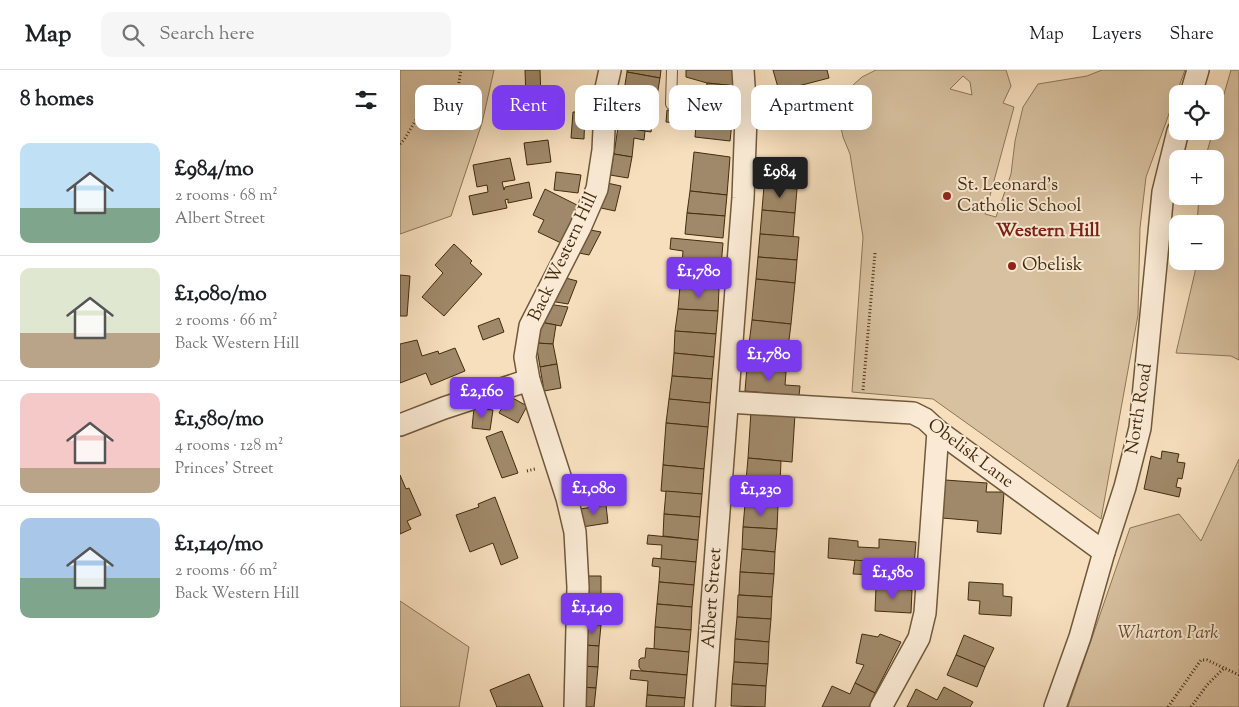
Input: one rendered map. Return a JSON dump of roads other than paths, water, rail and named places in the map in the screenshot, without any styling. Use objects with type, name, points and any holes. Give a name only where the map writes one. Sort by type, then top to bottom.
[{"type":"street","name":"Back Western Hill","points":[[575,707],[578,587],[575,532],[556,461],[529,380],[525,357],[530,326],[580,228],[597,189],[603,150],[606,88],[610,70]]},
{"type":"street","name":"Albert Street","points":[[704,707],[743,198],[746,117],[743,70]]},
{"type":"street","points":[[1193,85],[1198,70]]},
{"type":"street","name":"North Road","points":[[1055,707],[1080,637],[1125,487],[1140,428],[1163,192],[1176,140]]},
{"type":"street","points":[[400,425],[444,408],[529,380]]},
{"type":"street","name":"Obelisk Lane","points":[[728,402],[912,414],[924,419],[1104,552]]},
{"type":"street","points":[[881,707],[919,638],[925,613],[928,594],[938,431]]},
{"type":"lane","points":[[672,70],[672,85]]},
{"type":"place","name":"St. Leonard's Catholic School","points":[[947,196]]},
{"type":"place","name":"Obelisk","points":[[1012,266]]},
{"type":"district","name":"Western Hill","points":[[1048,231]]},
{"type":"park label","name":"Wharton Park","points":[[1168,634]]}]
